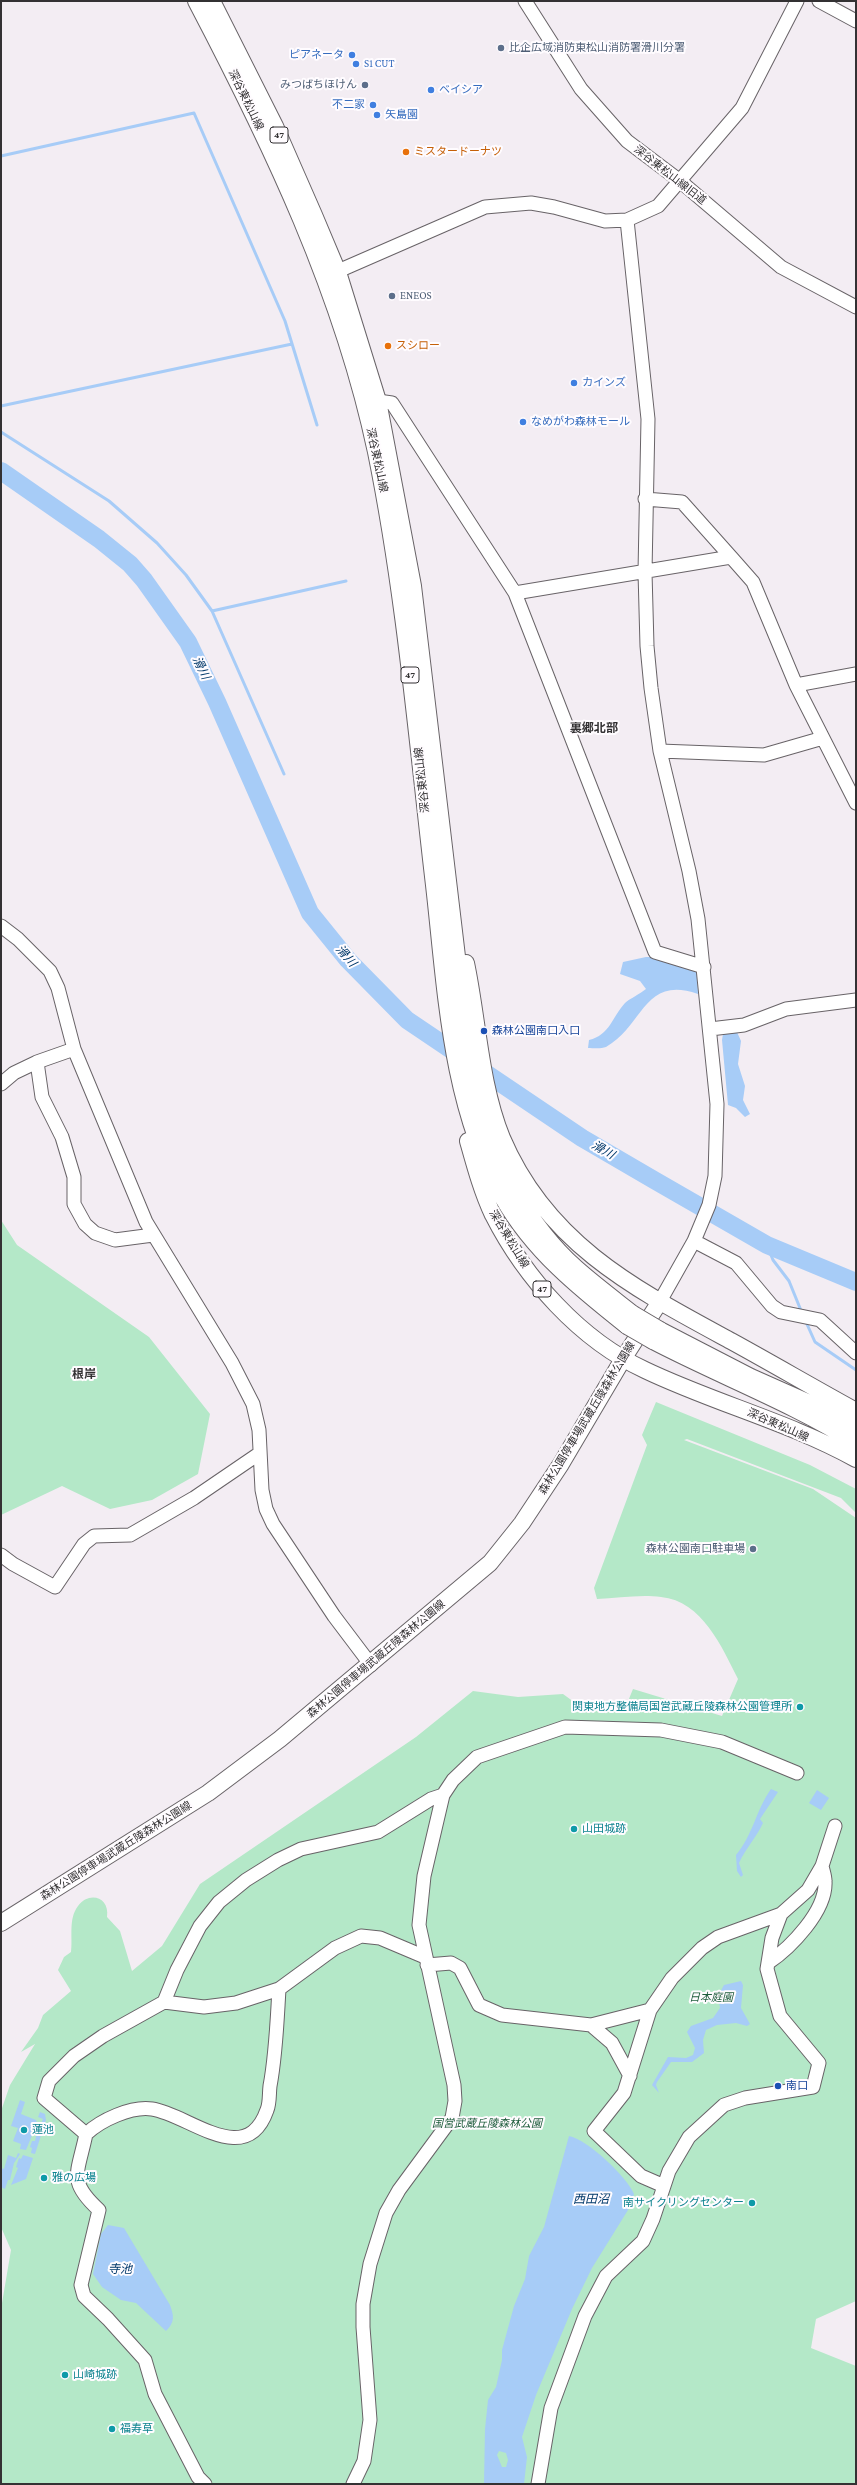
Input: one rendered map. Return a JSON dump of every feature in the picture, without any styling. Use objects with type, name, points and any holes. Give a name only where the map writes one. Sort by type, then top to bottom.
[{"type":"main road","name":"深谷東松山線","points":[[196,1],[331,275],[375,447],[388,515],[408,658],[441,950],[458,1070],[468,1116],[479,1147],[503,1198],[523,1228],[548,1259],[579,1289],[657,1335],[823,1409],[856,1427]]},
{"type":"main road","name":"深谷東松山線","points":[[212,1],[275,126],[378,401],[413,586],[465,1024],[475,1084],[488,1132],[502,1164],[524,1205],[546,1236],[576,1268],[630,1320]]},
{"type":"main road","name":"深谷東松山線","points":[[452,918],[465,957],[488,1089],[497,1121],[502,1138],[534,1198],[560,1227],[621,1278],[659,1303],[856,1412]]},
{"type":"main road","name":"深谷東松山線","points":[[441,950],[440,1019],[455,1097],[477,1173],[493,1215],[524,1265],[543,1290],[589,1334],[623,1359],[650,1373],[741,1408],[856,1459]]},
{"type":"main road","name":"森林公園停車場武蔵丘陵森林公園線","points":[[1,1923],[208,1793],[280,1739],[490,1563],[522,1524],[561,1464],[623,1359],[659,1303]]},
{"type":"main road","name":"深谷東松山線","points":[[657,1335],[701,1366],[783,1404],[856,1443]]},
{"type":"street","name":"深谷東松山線旧道","points":[[525,1],[581,89],[627,141],[680,181],[781,267],[856,307]]},
{"type":"street","points":[[331,275],[469,213],[501,204],[531,203],[554,207],[605,221],[627,220],[658,206],[742,108],[797,1]]},
{"type":"street","points":[[819,1],[856,21]]},
{"type":"street","points":[[627,220],[648,419],[645,499],[647,646],[660,751],[690,870],[704,967],[717,1104],[718,1137],[714,1184],[697,1236],[659,1303]]},
{"type":"street","points":[[378,401],[392,403],[515,593],[655,952],[704,967]]},
{"type":"street","points":[[645,499],[682,502],[753,582],[796,686],[856,803]]},
{"type":"street","points":[[515,593],[731,557]]},
{"type":"street","points":[[796,686],[856,674]]},
{"type":"street","points":[[660,751],[764,755],[823,738]]},
{"type":"street","points":[[1,926],[18,939],[50,971],[58,988],[74,1049],[153,1235],[243,1383],[253,1404],[260,1453],[262,1490],[266,1509],[273,1524],[334,1616],[371,1664]]},
{"type":"street","points":[[710,1029],[744,1025],[786,1009],[856,1000]]},
{"type":"street","points":[[1,1084],[14,1073],[37,1062],[74,1049]]},
{"type":"street","points":[[37,1062],[42,1097],[62,1137],[74,1177],[74,1204],[85,1224],[95,1233],[115,1240],[153,1235]]},
{"type":"street","points":[[697,1236],[736,1263],[772,1306],[781,1312],[820,1320],[828,1325],[856,1353]]},
{"type":"street","points":[[1,1555],[13,1564],[54,1586],[84,1544],[94,1536],[130,1535],[194,1498],[260,1453]]},
{"type":"street","points":[[353,2484],[364,2461],[369,2431],[364,2304],[376,2242],[386,2213],[399,2190],[452,2118],[455,2101],[454,2085],[419,1925],[422,1890],[442,1795],[453,1780],[477,1757],[565,1727],[661,1730],[695,1735],[742,1749],[798,1773]]},
{"type":"street","points":[[164,2002],[177,1970],[200,1926],[219,1902],[246,1880],[278,1860],[301,1849],[378,1832],[431,1799],[442,1795]]},
{"type":"street","points":[[664,2186],[641,2176],[594,2131],[624,2093],[650,2010],[672,1978],[702,1948],[718,1937],[781,1914],[808,1890],[822,1866],[835,1826]]},
{"type":"street","points":[[768,1963],[785,1951],[805,1928],[819,1907],[825,1882],[822,1866]]},
{"type":"street","points":[[538,2484],[551,2408],[585,2316],[606,2276],[643,2242],[653,2219],[669,2171],[689,2137],[724,2105],[744,2098],[813,2087],[819,2063],[780,2016],[767,1969],[772,1938],[781,1914]]},
{"type":"street","points":[[86,2134],[44,2098],[49,2081],[74,2056],[103,2036],[164,2002],[204,2007],[236,2003],[278,1989],[335,1948],[361,1936],[380,1938],[426,1961],[451,1964],[460,1968],[479,2005],[502,2015],[591,2025],[650,2010]]},
{"type":"street","points":[[205,2484],[198,2477],[155,2394],[145,2360],[108,2319],[84,2296],[81,2286],[100,2210],[84,2196],[78,2188],[77,2178],[86,2134],[93,2127],[140,2108],[154,2109],[222,2137],[239,2138],[259,2127],[268,2109],[273,2070],[278,1989]]},
{"type":"street","points":[[591,2025],[612,2043],[630,2076]]},
{"type":"green space","points":[[1,1220],[17,1245],[149,1337],[210,1414],[198,1474],[152,1500],[110,1509],[62,1486],[1,1515]]},
{"type":"green space","name":"国営武蔵丘陵森林公園","points":[[656,1402],[810,1465],[856,1489],[856,1513],[841,1498],[687,1439],[684,1440],[813,1489],[856,1518],[856,2301],[816,2319],[811,2348],[856,2366],[856,2484],[1,2484],[1,2309],[11,2250],[1,2227],[1,2111],[10,2085],[35,2044],[21,2052],[38,2028],[43,2015],[71,1991],[58,1970],[64,1957],[71,1952],[72,1923],[78,1906],[83,1901],[88,1899],[98,1898],[102,1901],[107,1910],[107,1917],[120,1931],[132,1971],[162,1946],[200,1884],[416,1737],[473,1691],[518,1697],[563,1694],[585,1710],[624,1711],[633,1689],[722,1716],[738,1679],[717,1640],[699,1616],[688,1607],[675,1600],[661,1597],[637,1596],[597,1599],[594,1588],[647,1445],[642,1435]]},
{"type":"water","points":[[646,957],[655,957],[697,970],[698,994],[680,990],[666,991],[655,997],[646,1006],[619,1038],[606,1047],[588,1048],[589,1040],[596,1038],[606,1030],[625,1003],[646,989],[640,981],[620,974],[623,962]]},
{"type":"water","points":[[737,1032],[741,1041],[738,1064],[745,1086],[743,1100],[750,1114],[745,1117],[736,1108],[728,1105],[722,1040],[723,1034]]},
{"type":"water","points":[[771,1789],[778,1792],[760,1819],[763,1823],[739,1863],[743,1875],[741,1877],[737,1871],[736,1855],[747,1839]]},
{"type":"water","points":[[817,1790],[829,1798],[821,1810],[809,1803]]},
{"type":"water","points":[[741,1981],[743,1985],[741,2008],[750,2024],[747,2026],[736,2023],[717,2025],[706,2030],[703,2040],[704,2053],[692,2062],[671,2062],[657,2082],[656,2085],[659,2093],[652,2085],[668,2057],[686,2058],[693,2055],[695,2048],[687,2032],[691,2026],[713,2018],[720,2008],[718,1996],[724,1985]]},
{"type":"water","points":[[20,2100],[25,2102],[21,2114],[36,2120],[37,2123],[26,2150],[20,2149],[21,2144],[13,2141],[18,2128],[11,2126]]},
{"type":"water","points":[[40,2112],[45,2114],[46,2120],[35,2154],[31,2153],[32,2148],[30,2147],[32,2141],[35,2141],[39,2123],[41,2124],[43,2119],[38,2117]]},
{"type":"water","name":"西田沼","points":[[569,2136],[586,2144],[596,2151],[623,2178],[634,2194],[628,2210],[592,2268],[572,2309],[536,2395],[522,2437],[527,2457],[524,2484],[484,2484],[485,2429],[488,2400],[496,2387],[502,2360],[502,2350],[514,2306],[525,2279],[529,2256],[544,2227]],"holes":[[[499,2451],[506,2453],[508,2460],[506,2467],[502,2467],[497,2455]]]},
{"type":"water","points":[[18,2153],[20,2154],[14,2163],[10,2180],[8,2180],[5,2189],[1,2187],[1,2168],[4,2169],[8,2155],[16,2158]]},
{"type":"water","points":[[23,2155],[33,2158],[26,2179],[11,2185],[18,2168],[16,2167],[19,2158],[21,2159]]},
{"type":"water","name":"寺池","points":[[108,2225],[124,2228],[170,2305],[173,2319],[171,2325],[166,2331],[136,2303],[121,2300],[102,2287],[93,2274],[101,2234]]},
{"type":"waterway","points":[[1,156],[194,113],[285,321],[317,425]]},
{"type":"waterway","points":[[1,406],[292,344]]},
{"type":"waterway","points":[[1,432],[109,501],[157,543],[186,575],[212,611],[284,774]]},
{"type":"waterway","name":"滑川","points":[[1,471],[99,539],[130,564],[144,580],[188,642],[217,702],[310,913],[348,960],[407,1020],[582,1138],[767,1245],[856,1282]]},
{"type":"waterway","points":[[212,611],[346,581]]},
{"type":"waterway","points":[[767,1245],[773,1260],[789,1281],[802,1313]]},
{"type":"waterway","points":[[806,1322],[815,1342],[856,1370]]},
{"type":"place","name":"比企広域消防東松山消防署滑川分署","points":[[501,48]]},
{"type":"place","name":"ピアネータ","points":[[352,55]]},
{"type":"place","name":"S1 CUT","points":[[356,64]]},
{"type":"place","name":"みつばちほけん","points":[[365,85]]},
{"type":"place","name":"ベイシア","points":[[431,90]]},
{"type":"place","name":"不二家","points":[[373,105]]},
{"type":"place","name":"矢島園","points":[[377,115]]},
{"type":"place","name":"ミスタードーナツ","points":[[406,152]]},
{"type":"place","name":"ENEOS","points":[[392,296]]},
{"type":"place","name":"スシロー","points":[[388,346]]},
{"type":"place","name":"カインズ","points":[[574,383]]},
{"type":"place","name":"なめがわ森林モール","points":[[523,422]]},
{"type":"place","name":"森林公園南口入口","points":[[484,1031]]},
{"type":"place","name":"森林公園南口駐車場","points":[[753,1549]]},
{"type":"place","name":"関東地方整備局国営武蔵丘陵森林公園管理所","points":[[800,1707]]},
{"type":"place","name":"山田城跡","points":[[574,1829]]},
{"type":"place","name":"南口","points":[[778,2086]]},
{"type":"place","name":"蓮池","points":[[24,2130]]},
{"type":"place","name":"雅の広場","points":[[44,2178]]},
{"type":"place","name":"南サイクリングセンター","points":[[752,2203]]},
{"type":"place","name":"山崎城跡","points":[[65,2375]]},
{"type":"place","name":"福寿草","points":[[112,2429]]},
{"type":"district","name":"裏郷北部","points":[[594,728]]},
{"type":"district","name":"根岸","points":[[84,1374]]},
{"type":"park label","name":"日本庭園","points":[[711,1998]]}]
